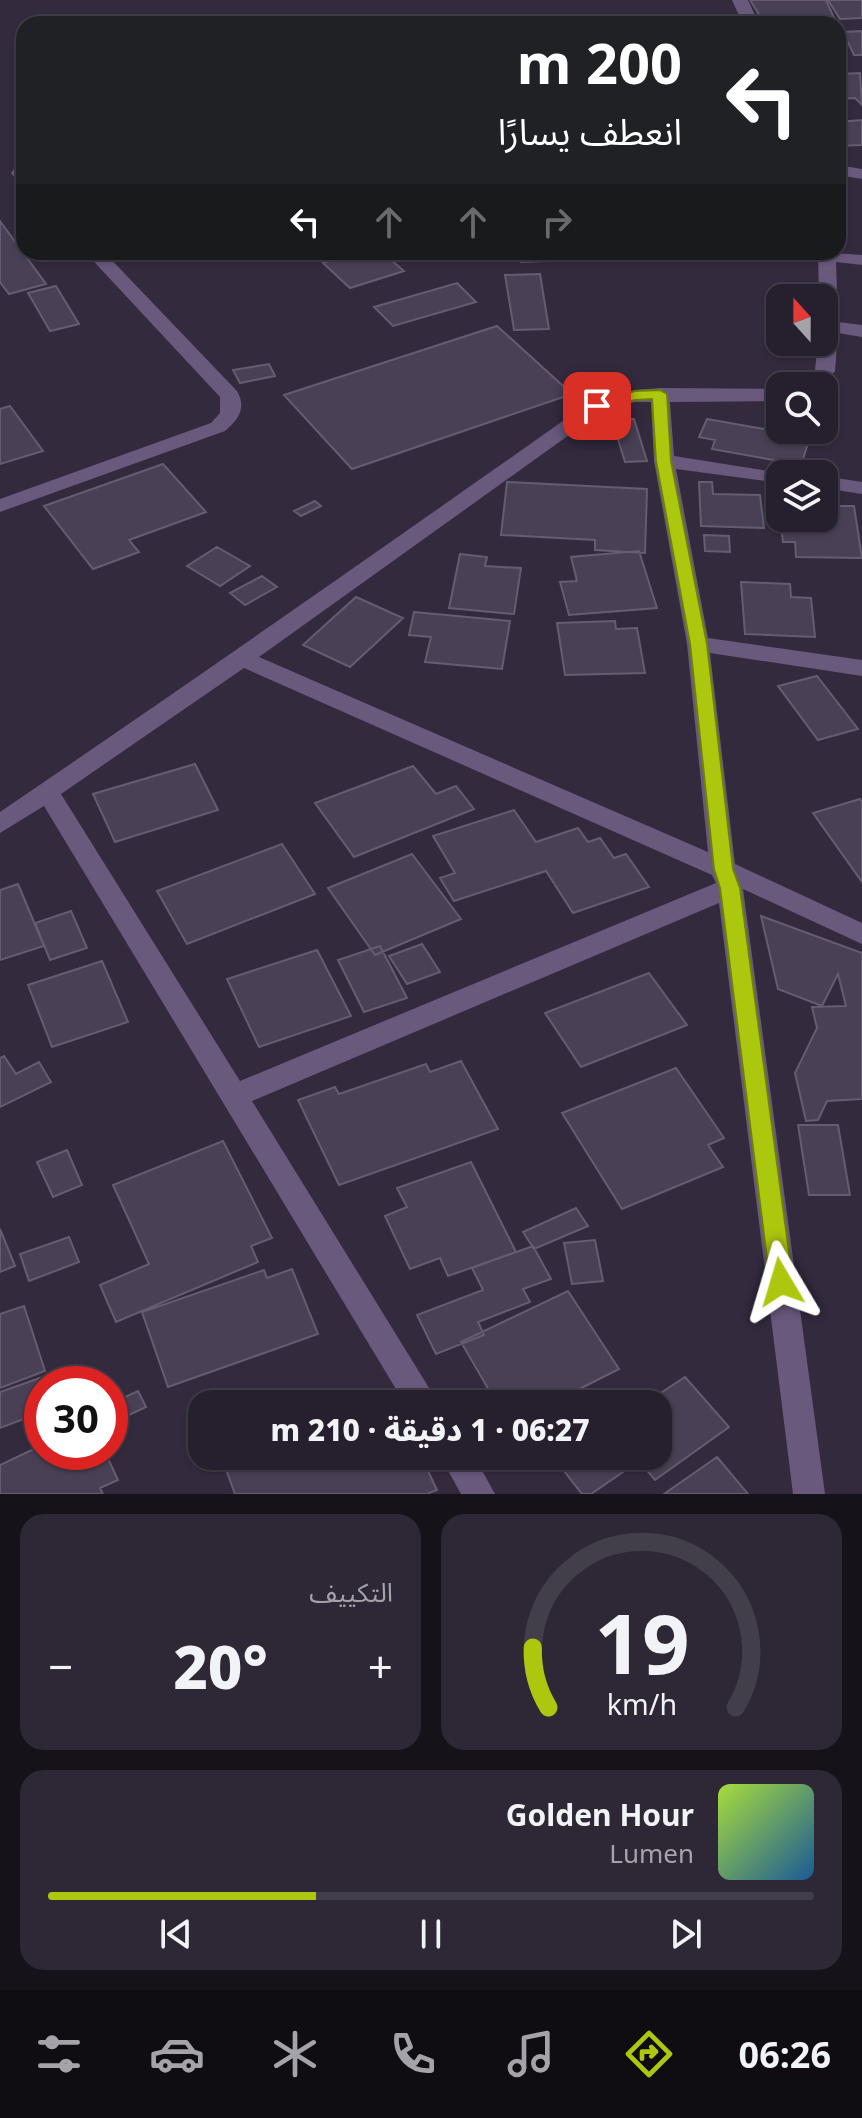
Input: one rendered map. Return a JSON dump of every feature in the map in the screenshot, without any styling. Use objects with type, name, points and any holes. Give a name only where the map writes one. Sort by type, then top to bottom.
[{"type":"street","points":[[0,506],[218,427],[230,417],[233,406],[230,395],[102,260]]},
{"type":"street","points":[[828,260],[828,284]]},
{"type":"street","points":[[838,327],[862,331]]},
{"type":"street","points":[[660,394],[664,461],[698,644],[809,1494]]},
{"type":"street","points":[[0,824],[242,658],[597,406],[635,396],[660,394],[766,395]]},
{"type":"street","points":[[664,461],[766,475]]},
{"type":"street","points":[[838,484],[862,488]]},
{"type":"street","points":[[698,644],[862,668]]},
{"type":"street","points":[[242,658],[727,879],[862,934]]},
{"type":"street","points":[[46,790],[414,1390]]},
{"type":"street","points":[[232,1097],[727,879]]},
{"type":"street","points":[[464,1470],[479,1494]]},
{"type":"building","points":[[750,0],[826,0],[833,16],[760,16]]},
{"type":"building","points":[[828,0],[862,0],[862,18],[838,16]]},
{"type":"building","points":[[862,31],[862,55],[854,55],[846,32]]},
{"type":"building","points":[[860,73],[862,105],[855,98],[846,99],[846,74]]},
{"type":"building","points":[[862,120],[862,145],[846,146],[846,121]]},
{"type":"building","points":[[0,221],[16,243],[16,260],[28,260],[46,284],[9,294],[0,282]]},
{"type":"building","points":[[332,260],[391,260],[404,271],[350,288],[323,263]]},
{"type":"building","points":[[540,274],[549,329],[514,330],[505,275]]},
{"type":"building","points":[[457,283],[476,302],[393,326],[374,307]]},
{"type":"building","points":[[56,286],[79,324],[50,331],[28,293]]},
{"type":"building","points":[[497,326],[572,394],[352,469],[284,395]]},
{"type":"building","points":[[269,364],[275,376],[240,383],[233,370]]},
{"type":"building","points":[[10,406],[43,451],[0,464],[0,409]]},
{"type":"building","points":[[634,419],[647,461],[625,462],[612,420]]},
{"type":"building","points":[[707,419],[766,429],[766,444],[808,444],[803,460],[773,460],[712,449],[715,440],[699,437]]},
{"type":"building","points":[[163,464],[206,512],[129,540],[139,552],[93,569],[44,506]]},
{"type":"building","points":[[507,482],[647,489],[645,553],[595,550],[595,540],[501,535]]},
{"type":"building","points":[[699,482],[712,482],[713,494],[760,495],[764,528],[701,526]]},
{"type":"building","points":[[315,501],[321,506],[301,516],[294,511]]},
{"type":"building","points":[[838,506],[854,506],[862,558],[796,557],[795,542],[783,542],[782,532],[838,532]]},
{"type":"building","points":[[704,535],[729,536],[730,552],[705,551]]},
{"type":"building","points":[[217,547],[250,566],[220,586],[187,566]]},
{"type":"building","points":[[639,551],[657,608],[569,615],[560,582],[577,581],[571,557]]},
{"type":"building","points":[[460,554],[487,557],[485,566],[521,568],[514,614],[449,608]]},
{"type":"building","points":[[262,576],[277,587],[245,605],[230,593]]},
{"type":"building","points":[[741,582],[790,584],[791,597],[811,598],[815,637],[745,634]]},
{"type":"building","points":[[356,597],[403,618],[350,667],[303,645]]},
{"type":"building","points":[[414,612],[510,621],[502,669],[425,662],[431,637],[409,635]]},
{"type":"building","points":[[615,621],[616,629],[637,628],[645,673],[565,675],[557,623]]},
{"type":"building","points":[[817,676],[858,729],[818,740],[778,686]]},
{"type":"building","points":[[195,764],[218,810],[115,842],[93,794]]},
{"type":"building","points":[[413,766],[436,794],[456,786],[474,809],[354,857],[315,803]]},
{"type":"building","points":[[860,799],[862,802],[862,882],[813,813]]},
{"type":"building","points":[[514,810],[536,842],[578,828],[588,842],[600,838],[614,858],[626,854],[649,887],[573,913],[546,871],[454,901],[440,878],[455,873],[433,836]]},
{"type":"building","points":[[282,844],[315,894],[187,944],[157,891]]},
{"type":"building","points":[[412,854],[461,919],[375,955],[328,888]]},
{"type":"building","points":[[18,884],[44,946],[0,960],[0,890]]},
{"type":"building","points":[[71,911],[87,948],[50,960],[35,923]]},
{"type":"building","points":[[761,916],[862,953],[862,1099],[827,1101],[818,1120],[806,1121],[795,1073],[817,1028],[812,1007],[846,1006],[838,974],[822,1006],[778,989]]},
{"type":"building","points":[[422,944],[440,972],[407,984],[389,956]]},
{"type":"building","points":[[380,946],[407,998],[364,1012],[338,960]]},
{"type":"building","points":[[317,950],[351,1016],[259,1047],[227,979]]},
{"type":"building","points":[[102,961],[128,1022],[52,1047],[28,985]]},
{"type":"building","points":[[649,973],[687,1025],[581,1067],[545,1013]]},
{"type":"building","points":[[4,1056],[16,1074],[39,1062],[51,1082],[0,1107],[0,1058]]},
{"type":"building","points":[[461,1061],[498,1129],[339,1185],[298,1100],[335,1087],[339,1094],[426,1064],[430,1072]]},
{"type":"building","points":[[676,1068],[724,1138],[708,1145],[723,1167],[622,1209],[562,1113]]},
{"type":"building","points":[[798,1125],[838,1125],[850,1195],[809,1195]]},
{"type":"building","points":[[223,1141],[272,1238],[251,1246],[258,1262],[116,1322],[100,1285],[149,1264],[113,1185]]},
{"type":"building","points":[[67,1150],[82,1185],[53,1197],[37,1162]]},
{"type":"building","points":[[471,1162],[516,1252],[448,1276],[440,1258],[410,1269],[385,1216],[407,1207],[397,1188]]},
{"type":"building","points":[[576,1208],[588,1226],[534,1249],[523,1232]]},
{"type":"building","points":[[0,1229],[15,1266],[0,1272]]},
{"type":"building","points":[[69,1237],[79,1262],[29,1281],[20,1254]]},
{"type":"building","points":[[595,1240],[603,1281],[572,1284],[564,1243]]},
{"type":"building","points":[[533,1246],[551,1279],[523,1289],[530,1302],[478,1322],[484,1335],[436,1354],[417,1315],[483,1290],[472,1268]]},
{"type":"building","points":[[292,1269],[318,1334],[168,1387],[142,1312],[264,1270],[267,1278]]},
{"type":"building","points":[[568,1291],[619,1369],[578,1390],[489,1390],[461,1342]]},
{"type":"building","points":[[24,1306],[43,1366],[24,1366],[24,1379],[0,1388],[0,1314]]},
{"type":"building","points":[[685,1377],[729,1427],[672,1468],[672,1390],[665,1390]]},
{"type":"building","points":[[24,1384],[24,1419],[0,1428],[0,1392]]},
{"type":"building","points":[[138,1391],[146,1407],[128,1416],[128,1396]]},
{"type":"building","points":[[24,1454],[24,1470],[113,1470],[118,1480],[100,1488],[103,1494],[0,1494],[0,1465]]},
{"type":"building","points":[[717,1457],[748,1494],[664,1494]]},
{"type":"building","points":[[226,1470],[428,1470],[437,1490],[427,1494],[235,1494]]},
{"type":"building","points":[[563,1470],[626,1470],[591,1494],[582,1494]]},
{"type":"building","points":[[647,1470],[669,1470],[655,1480]]},
{"type":"route","points":[[597,406],[635,396],[660,394],[664,461],[698,644],[723,869],[730,888],[781,1282]]}]
